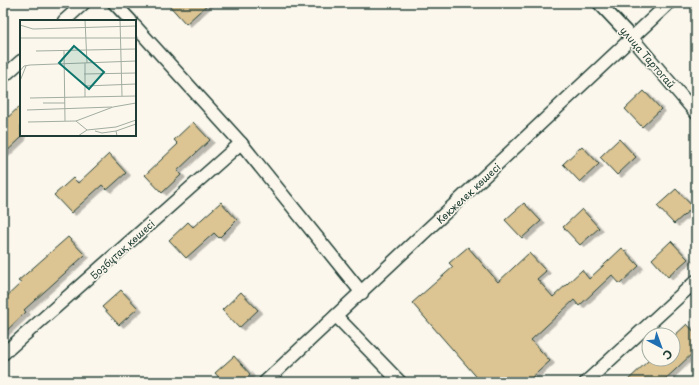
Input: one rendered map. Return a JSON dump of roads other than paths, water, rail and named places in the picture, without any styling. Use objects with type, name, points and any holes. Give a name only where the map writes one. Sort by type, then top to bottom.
[{"type":"street","points":[[65,20],[84,3]]},
{"type":"street","points":[[114,3],[130,20]]},
{"type":"street","name":"улица Тартогай","points":[[599,3],[632,38],[696,113]]},
{"type":"street","name":"Көкжелек көшесі","points":[[265,382],[362,293],[669,3]]},
{"type":"street","points":[[136,27],[240,143],[362,293]]},
{"type":"street","points":[[3,78],[20,62]]},
{"type":"street","name":"Бозбұтақ көшесі","points":[[3,354],[240,143]]},
{"type":"street","points":[[586,382],[696,281]]},
{"type":"street","points":[[336,316],[400,382]]}]
